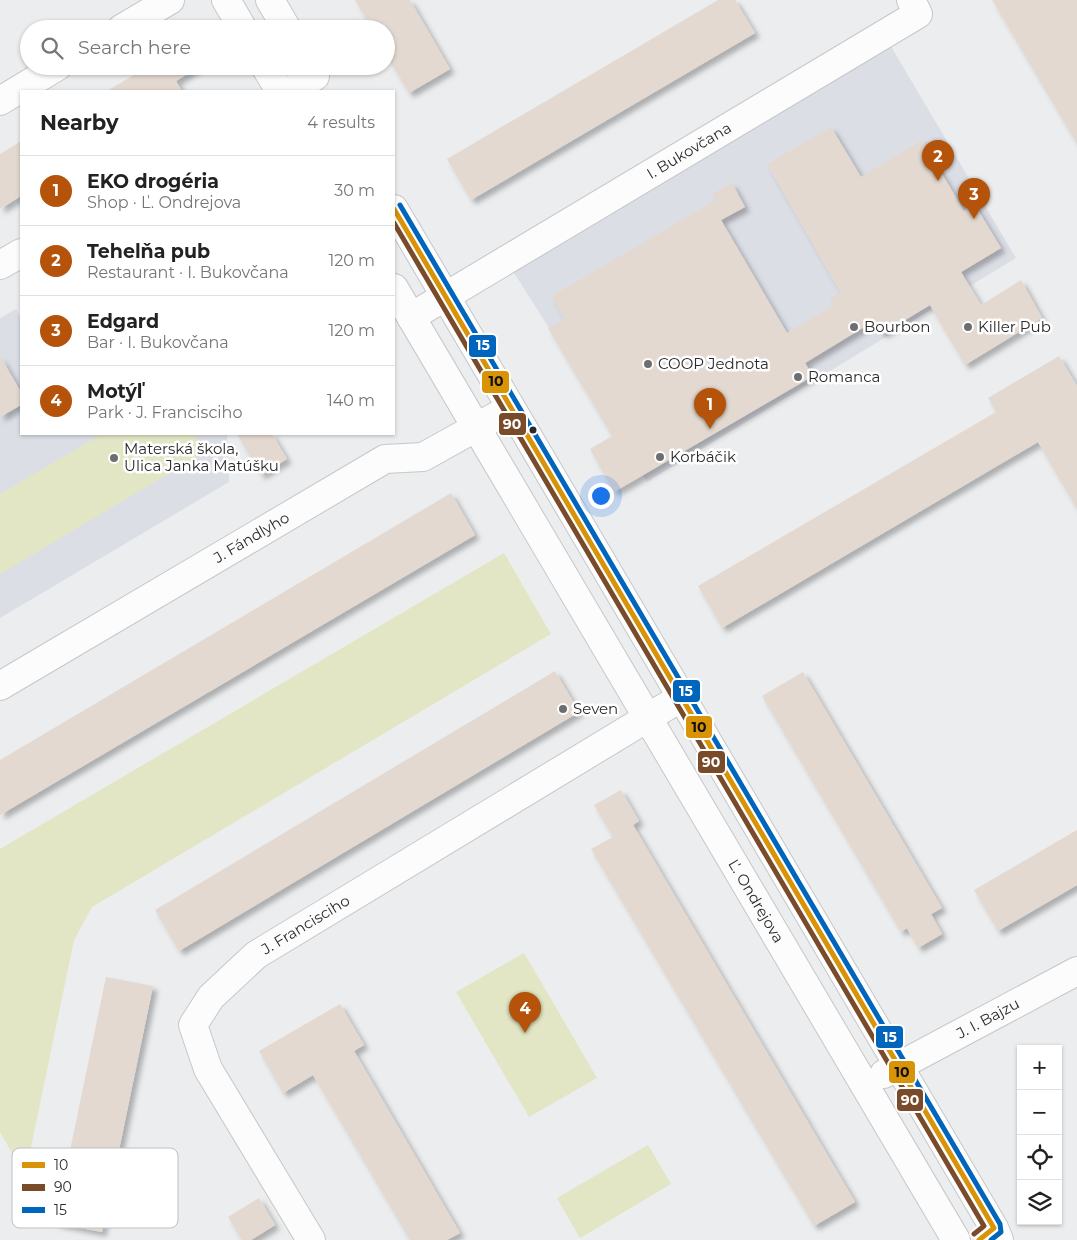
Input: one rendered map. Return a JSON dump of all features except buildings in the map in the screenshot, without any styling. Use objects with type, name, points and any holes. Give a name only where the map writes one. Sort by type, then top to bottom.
[{"type":"street","points":[[137,20],[170,0]]},
{"type":"street","points":[[226,0],[238,20]]},
{"type":"street","points":[[270,0],[282,20]]},
{"type":"street","name":"I. Bukovčana","points":[[445,296],[918,14],[911,0]]},
{"type":"street","points":[[0,101],[43,75]]},
{"type":"street","points":[[270,75],[279,90]]},
{"type":"street","points":[[291,90],[316,78]]},
{"type":"street","points":[[395,212],[899,1065],[991,1236]]},
{"type":"street","points":[[0,266],[20,254]]},
{"type":"street","name":"Ľ. Ondrejova","points":[[395,290],[956,1240]]},
{"type":"street","points":[[411,317],[445,296]]},
{"type":"street","name":"J. Fándlyho","points":[[0,686],[384,459],[423,457],[511,408]]},
{"type":"street","points":[[647,718],[682,697]]},
{"type":"street","name":"J. Francisciho","points":[[311,1240],[208,1069],[193,1025],[211,997],[256,955],[647,718]]},
{"type":"street","name":"J. I. Bajzu","points":[[899,1065],[1077,971]]},
{"type":"street","points":[[865,1084],[899,1065]]},
{"type":"shaded area","points":[[889,43],[1016,258],[647,482],[509,265]]},
{"type":"shaded area","name":"Materská škola, Ulica Janka Matúšku","points":[[16,309],[20,316],[20,435],[227,435],[229,482],[0,618],[0,318]]},
{"type":"green space","points":[[100,435],[195,435],[205,452],[0,574],[0,494]]},
{"type":"green space","points":[[504,553],[551,634],[92,907],[74,940],[31,1148],[12,1148],[12,1153],[0,1132],[0,849]]},
{"type":"green space","points":[[524,953],[597,1078],[529,1117],[456,992]]},
{"type":"green space","points":[[648,1145],[671,1184],[580,1238],[557,1198]]},
{"type":"transit line","name":"15","points":[[400,205],[1000,1224],[1001,1232],[991,1240]]},
{"type":"transit line","name":"10","points":[[395,211],[994,1228],[979,1240]]},
{"type":"transit line","name":"90","points":[[395,225],[984,1226],[974,1234]]},
{"type":"place","name":"Tehelňa pub","points":[[938,181]]},
{"type":"place","name":"Edgard","points":[[974,219]]},
{"type":"place","name":"Bourbon","points":[[854,327]]},
{"type":"place","name":"Killer Pub","points":[[968,327]]},
{"type":"place","name":"COOP Jednota","points":[[648,364]]},
{"type":"place","name":"Romanca","points":[[798,377]]},
{"type":"place","name":"EKO drogéria","points":[[710,429]]},
{"type":"place","name":"Korbáčik","points":[[660,457]]},
{"type":"place","name":"Materská škola, Ulica Janka Matúšku","points":[[114,458]]},
{"type":"place","name":"Seven","points":[[563,709]]},
{"type":"place","name":"Motýľ","points":[[525,1033]]}]
